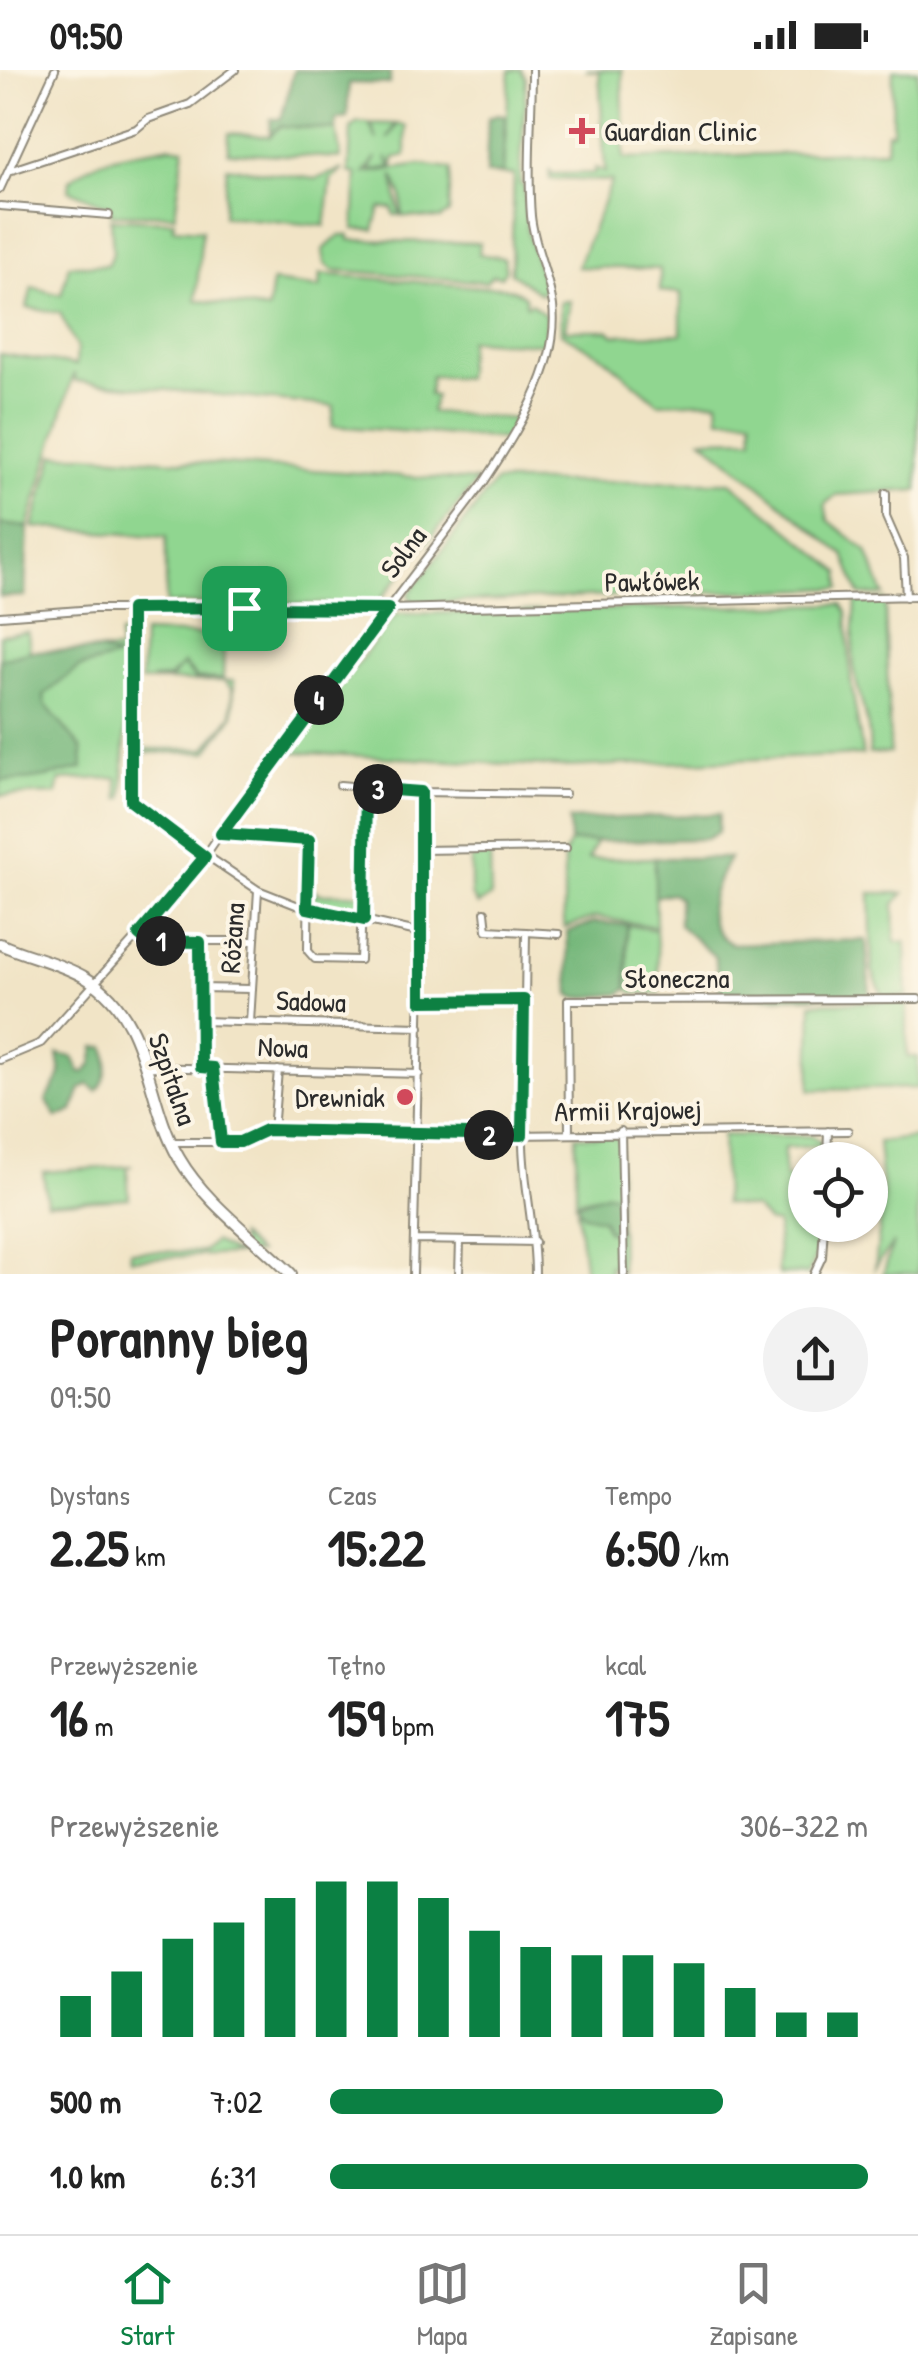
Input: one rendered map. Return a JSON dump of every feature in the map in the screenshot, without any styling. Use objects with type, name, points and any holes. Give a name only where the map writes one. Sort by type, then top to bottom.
[{"type":"street","points":[[0,190],[55,70]]},
{"type":"street","points":[[9,171],[136,129],[148,119],[190,104],[235,70]]},
{"type":"street","name":"Solna","points":[[0,1060],[41,1043],[205,857],[490,474],[550,351],[553,302],[531,219],[532,70]]},
{"type":"street","points":[[0,206],[110,215]]},
{"type":"street","points":[[886,493],[886,517],[904,558],[906,596]]},
{"type":"street","name":"Pawłówek","points":[[0,616],[131,609],[388,609],[918,596]]},
{"type":"street","points":[[131,609],[129,793],[136,808],[258,890],[307,908],[418,934]]},
{"type":"street","points":[[340,785],[421,792],[566,794]]},
{"type":"street","points":[[221,834],[309,840],[308,952],[314,960],[360,960],[366,788]]},
{"type":"street","points":[[412,1274],[421,1001],[421,792]]},
{"type":"street","points":[[420,850],[566,848]]},
{"type":"street","name":"Różana","points":[[250,1022],[258,890]]},
{"type":"street","points":[[485,912],[487,930],[559,934]]},
{"type":"street","points":[[526,932],[522,1135],[535,1274]]},
{"type":"street","points":[[139,935],[146,941],[254,941]]},
{"type":"street","points":[[200,942],[201,1067]]},
{"type":"street","points":[[0,944],[96,985]]},
{"type":"street","name":"Szpitalna","points":[[96,985],[127,1017],[171,1142],[201,1187],[291,1274]]},
{"type":"street","name":"Różana","points":[[200,988],[250,990]]},
{"type":"street","name":"Słoneczna","points":[[569,1133],[568,1000],[918,999]]},
{"type":"street","points":[[421,1001],[524,1000]]},
{"type":"street","name":"Sadowa","points":[[200,1021],[420,1027]]},
{"type":"street","name":"Nowa","points":[[146,1067],[419,1074]]},
{"type":"street","points":[[213,1068],[221,1142]]},
{"type":"street","points":[[273,1131],[278,1070]]},
{"type":"street","name":"Armii Krajowej","points":[[171,1142],[240,1142],[273,1131],[522,1135],[621,1131],[848,1132]]},
{"type":"street","points":[[621,1131],[624,1274]]},
{"type":"street","points":[[828,1131],[828,1142]]},
{"type":"street","points":[[414,1240],[535,1242]]},
{"type":"street","points":[[459,1274],[460,1241]]},
{"type":"street","points":[[814,1274],[822,1257],[823,1242]]},
{"type":"green space","points":[[294,70],[390,73],[390,84],[349,83],[347,117],[336,119],[336,130],[280,126],[270,136],[271,119],[281,119]]},
{"type":"green space","points":[[510,70],[521,70],[526,78],[520,184],[524,186],[527,230],[544,288],[541,294],[511,273],[514,175],[503,174]]},
{"type":"green space","points":[[585,70],[622,70],[624,159],[886,150],[887,132],[892,132],[893,70],[918,70],[918,490],[836,495],[825,504],[828,520],[867,551],[884,595],[860,595],[844,555],[702,439],[753,438],[752,418],[719,418],[718,401],[658,403],[605,358],[561,333],[560,302],[570,301],[565,330],[608,330],[614,335],[681,334],[681,293],[660,291],[660,269],[577,267],[612,181],[550,179],[549,169],[552,174],[594,173],[595,168],[605,172],[599,71]]},
{"type":"green space","points":[[505,115],[503,174],[486,174],[488,118]]},
{"type":"green space","points":[[357,122],[369,123],[377,140],[371,123],[395,124],[388,139],[398,124],[406,126],[406,155],[394,158],[394,166],[386,157],[392,167],[370,171],[376,157],[365,173],[421,165],[451,169],[449,213],[440,219],[402,216],[402,197],[393,175],[400,215],[394,215],[392,208],[380,208],[374,230],[354,229],[357,174],[349,172],[351,128]]},
{"type":"green space","points":[[280,126],[336,130],[341,158],[228,152],[229,133],[270,136]]},
{"type":"green space","points":[[171,146],[184,148],[175,215],[111,214],[110,207],[69,190],[70,180],[94,164]]},
{"type":"green space","points":[[227,167],[316,179],[343,169],[331,180],[325,226],[223,216]]},
{"type":"green space","points":[[111,219],[174,221],[173,228],[202,230],[196,300],[268,310],[272,282],[320,288],[321,274],[499,287],[519,292],[525,296],[526,306],[531,303],[546,315],[545,344],[469,340],[465,378],[431,376],[429,395],[435,396],[431,412],[516,419],[506,439],[332,426],[334,406],[75,381],[74,373],[28,527],[0,524],[0,354],[76,365],[77,348],[60,313],[27,308],[32,287],[61,295],[69,265],[107,265],[113,253]]},
{"type":"green space","points":[[340,235],[349,235],[349,240],[480,243],[479,254],[504,258],[506,270],[501,277],[493,275],[486,282],[333,270],[325,263],[323,250]]},
{"type":"green space","points":[[54,455],[477,481],[377,604],[166,604],[166,537],[33,527]]},
{"type":"green space","points":[[495,482],[731,482],[840,572],[841,588],[414,603],[408,595]]},
{"type":"green space","points":[[0,524],[28,527],[25,596],[0,597]]},
{"type":"green space","points":[[885,600],[890,753],[869,754],[867,724],[854,666],[856,602]]},
{"type":"green space","points":[[842,604],[847,612],[851,682],[863,755],[562,767],[289,752],[396,614]]},
{"type":"green space","points":[[28,632],[30,651],[119,650],[120,634],[128,634],[123,798],[119,799],[117,778],[60,780],[57,794],[0,796],[0,635]]},
{"type":"green space","points":[[143,633],[224,635],[223,679],[197,678],[184,663],[169,678],[152,679],[170,680],[183,665],[196,680],[234,681],[233,716],[207,752],[137,753],[140,749],[205,749],[232,715],[232,689],[224,681],[141,681]]},
{"type":"green space","points":[[31,651],[101,651],[118,657],[78,668],[44,695],[45,704],[82,749],[83,768],[32,779],[0,780],[0,659]]},
{"type":"green space","points":[[719,814],[718,832],[706,839],[570,842],[569,820]]},
{"type":"green space","points":[[570,842],[596,842],[588,859],[655,858],[656,927],[596,917],[564,928],[564,855]]},
{"type":"green space","points":[[490,855],[491,896],[478,905],[471,895],[471,858]]},
{"type":"green space","points":[[655,858],[729,858],[714,893],[711,916],[721,936],[732,944],[866,940],[870,996],[732,998],[720,991],[715,957],[679,925],[679,898],[672,893],[655,897]]},
{"type":"green space","points":[[313,889],[320,894],[363,894],[362,910],[357,913],[314,903]]},
{"type":"green space","points":[[870,893],[904,893],[894,904],[895,942],[906,942],[907,997],[883,997],[872,970]]},
{"type":"green space","points":[[595,922],[627,925],[627,989],[620,994],[576,998],[570,994],[567,932]]},
{"type":"green space","points":[[627,925],[656,930],[660,993],[633,993],[628,989]]},
{"type":"green space","points":[[907,1001],[907,1057],[918,1057],[918,1088],[810,1090],[812,1003]]},
{"type":"green space","points":[[95,1047],[105,1047],[107,1052],[103,1081],[97,1091],[88,1084],[81,1089],[73,1111],[57,1118],[46,1100],[61,1075],[58,1054],[73,1057],[80,1072],[85,1072],[92,1065]]},
{"type":"green space","points":[[722,1135],[813,1136],[821,1142],[788,1142],[788,1148],[784,1148],[788,1242],[820,1242],[808,1274],[778,1274],[777,1224],[768,1222],[755,1208],[724,1204]]},
{"type":"green space","points":[[576,1136],[614,1136],[619,1142],[619,1211],[617,1195],[581,1199],[576,1204]]},
{"type":"green space","points":[[918,1137],[918,1274],[883,1274],[893,1243],[875,1268],[878,1242],[888,1242],[888,1142],[878,1142]]},
{"type":"green space","points":[[132,1166],[127,1167],[129,1198],[47,1203],[43,1172]]},
{"type":"green space","points":[[608,1193],[617,1195],[620,1229],[608,1232],[602,1219],[583,1215],[576,1204]]},
{"type":"green space","points":[[577,1210],[602,1219],[605,1227],[620,1229],[621,1274],[619,1268],[609,1266],[611,1274],[585,1274]]},
{"type":"green space","points":[[239,1236],[258,1253],[131,1259],[130,1251],[203,1252],[214,1241],[234,1253],[241,1248]]},
{"type":"place","name":"Guardian Clinic","points":[[582,131]]},
{"type":"place","name":"Drewniak","points":[[405,1097]]},
{"type":"route","points":[[244,608],[388,609],[221,834],[309,840],[307,908],[364,920],[366,788],[421,792],[421,1001],[524,1000],[522,1135],[266,1130],[240,1142],[221,1142],[220,1098],[213,1091],[213,1068],[201,1067],[200,942],[146,941],[139,935],[205,857],[131,801],[131,609],[244,608]]}]
